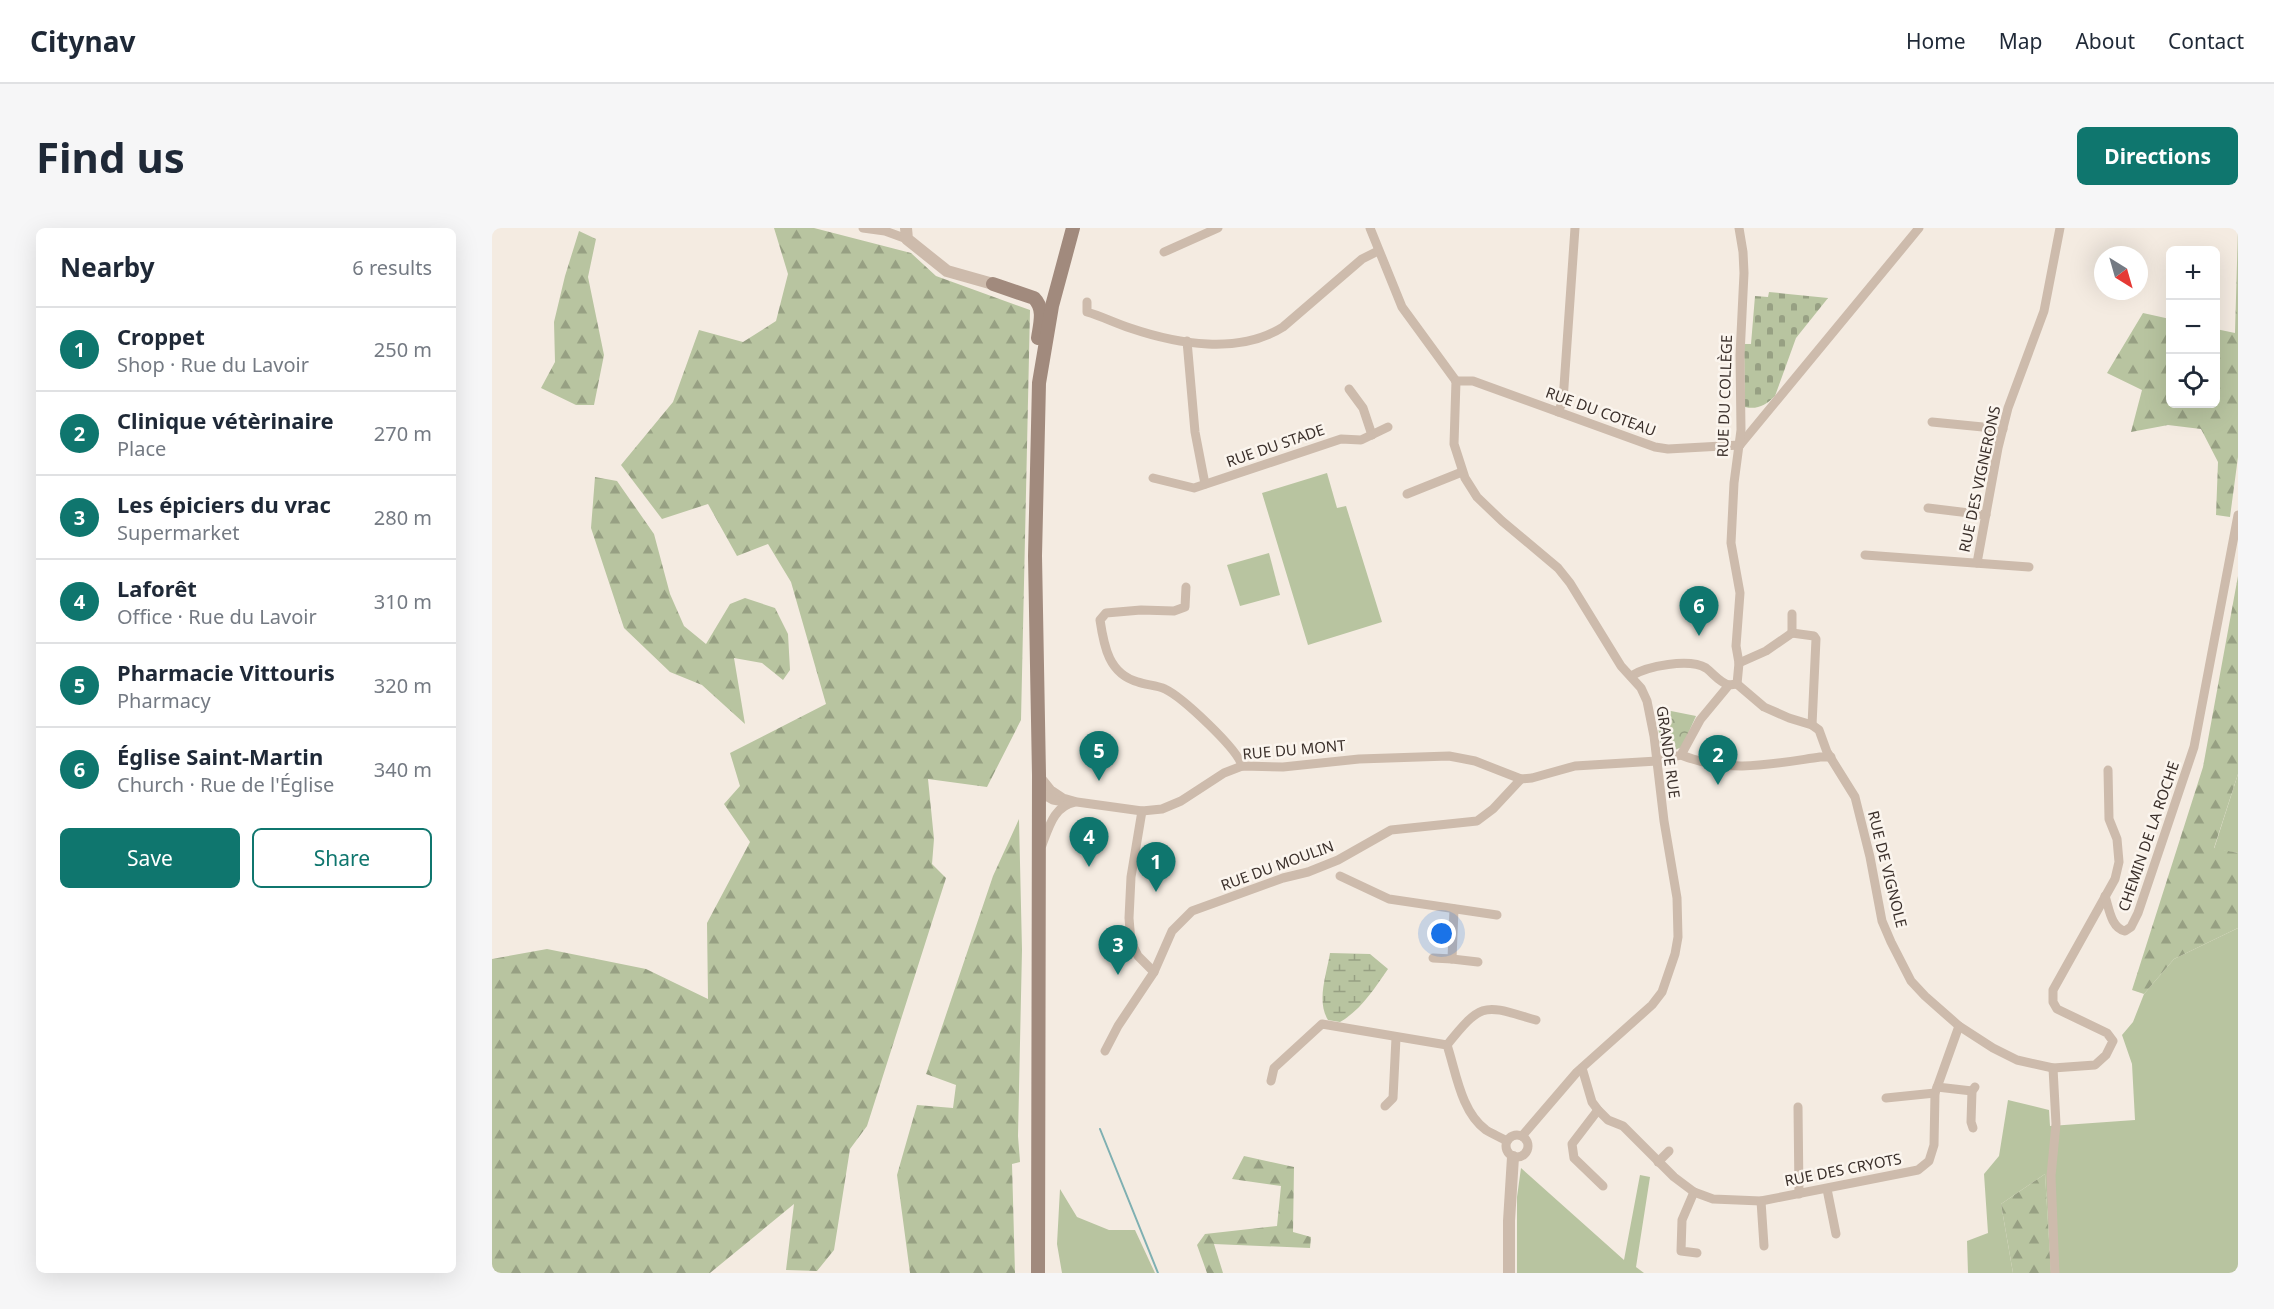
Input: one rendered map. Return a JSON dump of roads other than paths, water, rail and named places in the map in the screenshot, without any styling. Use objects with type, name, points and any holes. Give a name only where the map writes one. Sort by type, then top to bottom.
[{"type":"main road","points":[[1038,383],[1052,306],[1073,228]]},
{"type":"main road","points":[[993,284],[1034,298],[1039,303],[1041,313],[1038,341],[1035,556],[1039,775],[1038,1273]]},
{"type":"street","points":[[863,228],[907,234],[947,271],[993,284]]},
{"type":"street","points":[[1164,252],[1218,228]]},
{"type":"street","points":[[1370,228],[1402,307],[1456,381]]},
{"type":"street","points":[[1558,412],[1563,400],[1575,228]]},
{"type":"street","name":"RUE DU COLLÈGE","points":[[1733,684],[1739,663],[1736,646],[1739,600],[1731,543],[1734,483],[1741,430],[1740,355],[1744,273],[1739,228]]},
{"type":"street","points":[[1740,445],[1919,228]]},
{"type":"street","name":"RUE DES VIGNERONS","points":[[1977,563],[2008,408],[2044,311],[2060,228]]},
{"type":"street","points":[[1087,302],[1087,312],[1147,333],[1187,340],[1234,344],[1272,334],[1362,259],[1378,251]]},
{"type":"street","points":[[1187,340],[1195,432],[1205,484]]},
{"type":"street","name":"RUE DU COTEAU","points":[[1456,381],[1473,381],[1654,447],[1668,449],[1740,445]]},
{"type":"street","name":"GRANDE RUE","points":[[1456,381],[1454,444],[1462,472],[1478,496],[1502,521],[1558,568],[1570,583],[1621,666],[1641,688],[1647,701],[1677,898],[1678,937],[1675,954],[1662,992],[1652,1005],[1582,1068],[1522,1136]]},
{"type":"street","points":[[1349,389],[1363,408],[1372,435]]},
{"type":"street","points":[[1932,422],[2003,429]]},
{"type":"street","name":"RUE DU STADE","points":[[1153,478],[1194,488],[1341,439],[1361,440],[1388,427]]},
{"type":"street","points":[[1718,446],[1730,440],[1741,430],[1752,431]]},
{"type":"street","points":[[1407,494],[1462,472]]},
{"type":"street","points":[[1928,508],[1986,515]]},
{"type":"street","name":"CHEMIN DE LA ROCHE","points":[[2105,896],[2113,922],[2120,930],[2125,931],[2131,927],[2138,913],[2194,747],[2238,515]]},
{"type":"street","points":[[1865,555],[2029,567]]},
{"type":"street","points":[[1186,587],[1185,607],[1174,611],[1141,610],[1106,613],[1100,620],[1104,647],[1112,664],[1125,677],[1164,688],[1177,697],[1221,738],[1240,760],[1242,766]]},
{"type":"street","points":[[1792,614],[1792,633]]},
{"type":"street","points":[[1631,676],[1646,669],[1668,665],[1698,666],[1706,669],[1722,682],[1733,684],[1764,707],[1788,718],[1812,724],[1816,639],[1814,636],[1792,633],[1766,651],[1739,663]]},
{"type":"street","points":[[1681,755],[1700,720],[1733,684]]},
{"type":"street","name":"RUE DE VIGNOLE","points":[[1812,724],[1822,737],[1831,758],[1855,797],[1870,857],[1882,921],[1911,981],[1959,1026],[1993,1048],[2017,1060],[2053,1068]]},
{"type":"street","points":[[1521,779],[1575,766],[1656,761],[1681,755],[1728,766],[1754,767],[1820,757],[1831,758]]},
{"type":"street","name":"RUE DU MONT","points":[[1075,802],[1142,811],[1162,809],[1181,801],[1224,773],[1242,766],[1283,767],[1359,759],[1449,756],[1475,761],[1521,779]]},
{"type":"street","points":[[2105,896],[2115,879],[2119,862],[2117,839],[2109,819],[2108,770]]},
{"type":"street","points":[[1039,775],[1057,795],[1075,802]]},
{"type":"street","name":"RUE DU MOULIN","points":[[1105,1051],[1118,1026],[1154,972],[1172,931],[1192,911],[1338,860],[1391,830],[1477,821],[1493,809],[1521,779]]},
{"type":"street","points":[[1039,792],[1053,800],[1075,802]]},
{"type":"street","points":[[1039,856],[1054,815],[1061,807],[1075,802]]},
{"type":"street","points":[[1142,811],[1131,877],[1131,942],[1138,956],[1154,972]]},
{"type":"street","points":[[1340,876],[1389,899],[1497,915]]},
{"type":"street","name":"CHEMIN DE LA ROCHE","points":[[2053,1068],[2095,1065],[2113,1045],[2108,1033],[2057,1009],[2053,1002],[2053,990],[2057,980],[2105,896]]},
{"type":"street","points":[[1452,959],[1454,909]]},
{"type":"street","points":[[1433,958],[1478,962]]},
{"type":"street","points":[[1447,1045],[1468,1019],[1477,1012],[1493,1007],[1536,1020]]},
{"type":"street","points":[[1271,1081],[1274,1068],[1322,1024],[1447,1045]]},
{"type":"street","name":"RUE DES CRYOTS","points":[[1598,1110],[1608,1120],[1623,1126],[1674,1177],[1694,1192],[1713,1199],[1761,1201],[1918,1170],[1929,1161],[1934,1145],[1936,1090],[1959,1026]]},
{"type":"street","points":[[1385,1106],[1393,1098],[1396,1038]]},
{"type":"street","points":[[1447,1045],[1458,1088],[1470,1111],[1484,1129],[1507,1141]]},
{"type":"street","points":[[1582,1068],[1592,1102],[1598,1110],[1572,1144],[1574,1158],[1604,1186]]},
{"type":"street","points":[[2053,1068],[2056,1124],[2051,1176],[2055,1273]]},
{"type":"street","points":[[1886,1098],[1936,1090],[1973,1089],[1971,1122],[1973,1128]]},
{"type":"street","points":[[1797,1107],[1799,1194]]},
{"type":"street","points":[[1515,1135],[1522,1136],[1527,1142],[1528,1149],[1521,1157],[1513,1157],[1506,1150],[1507,1141],[1515,1135]]},
{"type":"street","points":[[1658,1162],[1669,1151]]},
{"type":"street","points":[[1509,1273],[1513,1157]]},
{"type":"street","points":[[1827,1189],[1836,1234]]},
{"type":"street","points":[[1694,1192],[1682,1220],[1681,1251],[1697,1253]]},
{"type":"street","points":[[1761,1201],[1764,1246]]},
{"type":"waterway","points":[[1100,1129],[1158,1273]]},
{"type":"place","name":"Église Saint-Martin","points":[[1699,636]]},
{"type":"place","name":"Pharmacie Vittouris","points":[[1099,781]]},
{"type":"place","name":"Clinique vétèrinaire","points":[[1718,785]]},
{"type":"place","name":"Laforêt","points":[[1089,867]]},
{"type":"place","name":"Croppet","points":[[1156,892]]},
{"type":"place","name":"Les épiciers du vrac","points":[[1118,975]]}]
